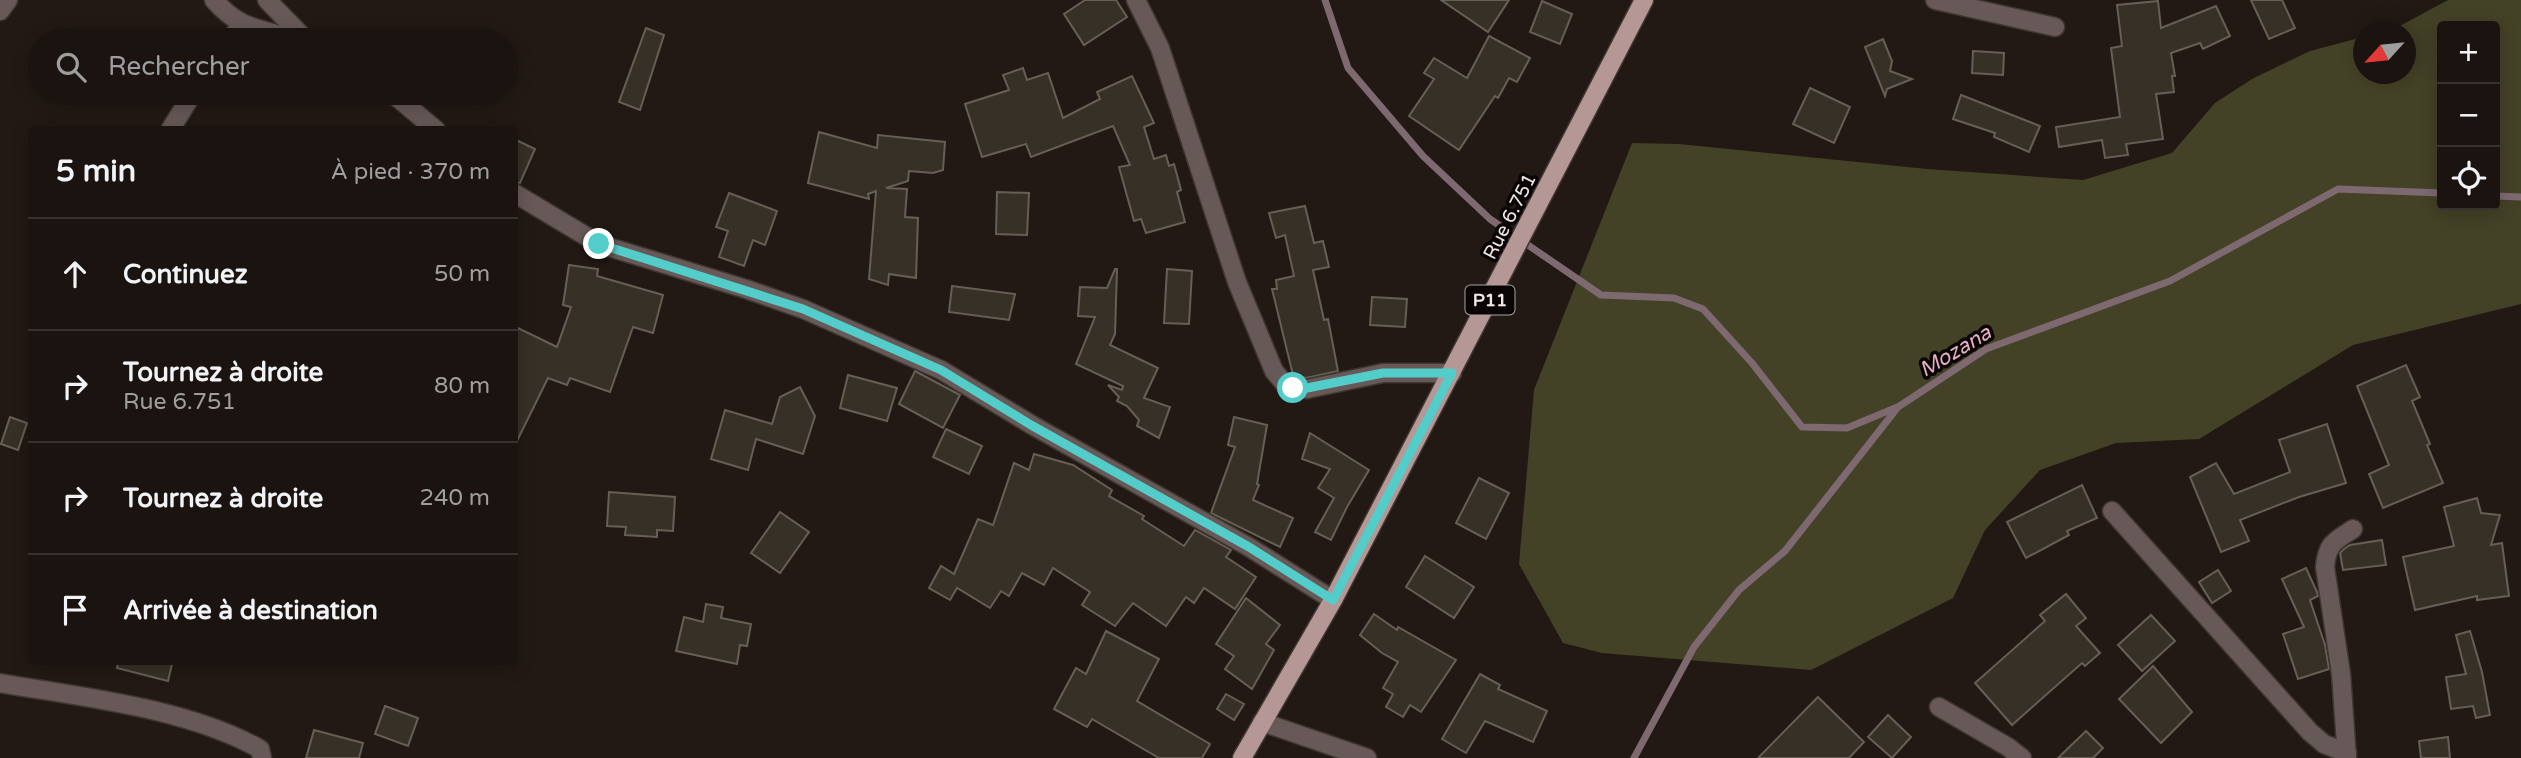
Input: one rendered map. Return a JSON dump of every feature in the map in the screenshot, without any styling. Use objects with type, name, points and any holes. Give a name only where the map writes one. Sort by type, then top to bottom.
[{"type":"main road","name":"Rue 6.751","points":[[1333,600],[1644,0]]},
{"type":"main road","name":"P11","points":[[1242,758],[1333,600]]},
{"type":"street","points":[[0,11],[8,0]]},
{"type":"street","points":[[214,0],[228,15],[242,25],[253,28]]},
{"type":"street","points":[[267,0],[294,28]]},
{"type":"street","points":[[1136,0],[1160,48],[1237,282],[1275,372],[1284,383],[1293,388],[1307,388],[1383,373],[1452,373]]},
{"type":"street","points":[[1936,0],[2055,27]]},
{"type":"street","points":[[172,126],[186,105]]},
{"type":"street","points":[[406,105],[431,126]]},
{"type":"street","points":[[518,195],[599,244],[803,309],[941,370],[1031,425],[1249,547],[1333,600]]},
{"type":"street","points":[[2112,511],[2310,732],[2324,744],[2347,755],[2341,674],[2325,567],[2326,552],[2332,543],[2353,529]]},
{"type":"street","points":[[0,683],[167,715],[239,737],[260,749],[262,758]]},
{"type":"street","points":[[1939,707],[2022,758]]},
{"type":"street","points":[[1262,722],[1367,758]]},
{"type":"shaded area","points":[[2448,0],[2521,0],[2521,304],[2353,345],[2199,439],[2116,443],[2040,470],[1985,530],[1953,598],[1811,670],[1602,653],[1563,643],[1519,564],[1534,390],[1632,143],[1679,144],[1927,169],[2083,180],[2172,153],[2215,103],[2252,79],[2310,51],[2353,40],[2353,84],[2416,84],[2416,21],[2409,21]]},
{"type":"building","points":[[1085,0],[1116,0],[1127,17],[1084,45],[1064,14]]},
{"type":"building","points":[[1441,0],[1509,0],[1488,32]]},
{"type":"building","points":[[2251,0],[2282,0],[2295,28],[2269,39]]},
{"type":"building","points":[[1542,1],[1572,14],[1560,44],[1530,32]]},
{"type":"building","points":[[2158,1],[2161,28],[2216,6],[2230,36],[2203,49],[2200,43],[2171,53],[2175,76],[2172,76],[2174,92],[2156,94],[2163,139],[2126,144],[2128,155],[2105,158],[2102,140],[2059,147],[2056,127],[2120,117],[2111,48],[2122,46],[2117,5]]},
{"type":"building","points":[[646,28],[664,35],[640,110],[619,102]]},
{"type":"building","points":[[1489,36],[1530,58],[1517,82],[1509,78],[1498,98],[1495,96],[1459,150],[1409,116],[1434,79],[1424,73],[1434,58],[1467,78]]},
{"type":"building","points":[[1883,39],[1892,61],[1890,71],[1912,79],[1887,89],[1885,96],[1865,47]]},
{"type":"building","points":[[1973,51],[2004,53],[2003,75],[1972,73]]},
{"type":"building","points":[[1023,68],[1027,80],[1048,73],[1063,118],[1100,99],[1097,92],[1132,76],[1154,123],[1144,127],[1154,159],[1166,155],[1169,166],[1174,164],[1181,190],[1177,192],[1185,222],[1146,233],[1141,219],[1134,221],[1119,167],[1130,165],[1113,126],[1031,157],[1026,144],[982,157],[965,104],[1009,90],[1003,75]]},
{"type":"building","points":[[1810,88],[1850,107],[1834,143],[1793,124]]},
{"type":"building","points":[[1961,95],[2040,126],[2029,152],[1994,137],[1995,133],[1953,119]]},
{"type":"building","points":[[819,132],[877,148],[878,135],[945,142],[943,170],[933,173],[909,171],[908,181],[886,188],[907,189],[905,217],[918,218],[916,278],[889,274],[888,285],[869,279],[876,191],[868,194],[869,199],[808,183]]},
{"type":"building","points":[[518,141],[535,149],[518,183]]},
{"type":"building","points":[[997,192],[1029,193],[1027,235],[996,234]]},
{"type":"building","points":[[729,193],[777,211],[765,245],[753,240],[744,266],[719,257],[728,231],[716,227]]},
{"type":"building","points":[[1305,206],[1314,243],[1323,241],[1329,267],[1313,270],[1324,320],[1328,319],[1338,371],[1306,378],[1293,375],[1272,289],[1277,289],[1276,280],[1294,276],[1285,235],[1276,238],[1269,213]]},
{"type":"building","points":[[569,265],[598,269],[597,276],[663,295],[653,333],[633,327],[610,392],[570,378],[567,385],[548,378],[518,439],[518,328],[557,347],[571,307],[563,305]]},
{"type":"building","points":[[1115,269],[1115,334],[1110,345],[1158,368],[1144,398],[1170,407],[1159,438],[1137,426],[1139,420],[1127,406],[1117,401],[1119,397],[1108,385],[1122,390],[1123,386],[1076,364],[1095,317],[1078,316],[1080,287],[1107,288]]},
{"type":"building","points":[[1167,269],[1192,271],[1189,324],[1164,323]]},
{"type":"building","points":[[952,286],[1015,294],[1009,320],[949,312]]},
{"type":"building","points":[[1372,297],[1407,299],[1405,327],[1370,325]]},
{"type":"building","points":[[2406,365],[2420,397],[2412,401],[2443,483],[2383,508],[2369,474],[2389,465],[2357,386]]},
{"type":"building","points":[[915,371],[960,395],[943,428],[899,404]]},
{"type":"building","points":[[848,375],[897,388],[887,421],[840,408]]},
{"type":"building","points":[[800,387],[815,416],[803,454],[756,439],[748,470],[711,459],[725,410],[772,424],[780,397]]},
{"type":"building","points":[[10,417],[27,423],[18,450],[1,444]]},
{"type":"building","points":[[1234,417],[1267,425],[1257,484],[1259,485],[1253,500],[1293,518],[1280,547],[1211,513],[1235,447],[1228,445]]},
{"type":"building","points":[[2327,424],[2346,483],[2299,497],[2240,520],[2249,541],[2221,552],[2190,477],[2216,463],[2234,494],[2290,472],[2279,440]]},
{"type":"building","points":[[946,429],[982,446],[969,474],[933,457]]},
{"type":"building","points":[[1310,433],[1369,470],[1331,540],[1315,532],[1334,498],[1318,488],[1330,469],[1302,459]]},
{"type":"building","points":[[1034,454],[1073,465],[1112,490],[1109,496],[1144,516],[1142,519],[1184,546],[1195,530],[1231,550],[1226,557],[1256,577],[1235,609],[1204,588],[1194,603],[1186,597],[1166,626],[1133,603],[1115,626],[1082,605],[1090,592],[1053,568],[1044,585],[1022,573],[1009,596],[1001,591],[990,608],[957,588],[950,600],[929,588],[941,566],[954,574],[978,519],[993,525],[1014,463],[1029,470]]},
{"type":"building","points":[[1479,478],[1509,493],[1486,539],[1456,523]]},
{"type":"building","points":[[2082,485],[2097,518],[2067,531],[2069,535],[2026,558],[2007,522]]},
{"type":"building","points":[[609,492],[675,497],[673,531],[657,530],[657,537],[625,535],[626,527],[607,526]]},
{"type":"building","points":[[2477,498],[2481,513],[2500,515],[2491,545],[2502,543],[2509,596],[2477,600],[2477,596],[2415,610],[2403,557],[2454,546],[2444,507]]},
{"type":"building","points":[[780,512],[809,532],[780,573],[751,553]]},
{"type":"building","points":[[2382,540],[2386,565],[2343,570],[2340,553],[2344,549],[2350,545]]},
{"type":"building","points":[[1425,556],[1474,587],[1454,618],[1406,587]]},
{"type":"building","points":[[2306,568],[2318,596],[2310,600],[2325,645],[2329,669],[2298,679],[2283,634],[2304,627],[2282,579]]},
{"type":"building","points":[[2218,570],[2231,591],[2212,603],[2199,582]]},
{"type":"building","points":[[2066,594],[2086,618],[2076,626],[2100,653],[2085,666],[2082,663],[2012,725],[1975,683],[2045,621],[2040,615]]},
{"type":"building","points":[[1246,598],[1280,625],[1266,644],[1274,650],[1252,689],[1225,669],[1234,656],[1216,644]]},
{"type":"building","points":[[706,604],[723,607],[721,618],[751,624],[747,646],[740,645],[737,664],[676,651],[684,617],[703,622]]},
{"type":"building","points":[[1374,614],[1397,630],[1398,627],[1456,660],[1421,712],[1410,705],[1403,717],[1386,707],[1393,694],[1383,688],[1398,662],[1360,635]]},
{"type":"building","points":[[2151,615],[2175,641],[2142,671],[2118,645]]},
{"type":"building","points":[[1106,631],[1159,659],[1137,701],[1210,744],[1202,758],[1159,758],[1092,719],[1087,727],[1054,709],[1076,668],[1086,674]]},
{"type":"building","points":[[2470,631],[2482,672],[2490,715],[2476,718],[2473,706],[2451,709],[2446,677],[2466,674],[2456,635]]},
{"type":"building","points":[[118,665],[172,665],[168,681],[117,668]]},
{"type":"building","points":[[2153,666],[2192,712],[2161,743],[2119,699]]},
{"type":"building","points":[[1480,674],[1500,685],[1498,689],[1547,711],[1533,742],[1485,721],[1466,753],[1442,739]]},
{"type":"building","points":[[1226,694],[1244,704],[1234,720],[1217,709]]},
{"type":"building","points":[[1818,697],[1864,742],[1849,758],[1758,758]]},
{"type":"building","points":[[385,706],[418,718],[408,746],[375,734]]},
{"type":"building","points":[[1888,715],[1911,737],[1892,758],[1868,737]]},
{"type":"building","points":[[314,730],[363,743],[359,758],[306,758]]},
{"type":"building","points":[[2086,731],[2103,748],[2093,758],[2058,758]]},
{"type":"building","points":[[2448,737],[2450,758],[2421,758],[2419,741]]},
{"type":"waterway","points":[[1325,0],[1348,68],[1423,156],[1490,219],[1601,295],[1674,298],[1703,309],[1752,363],[1802,427],[1847,428],[1895,408]]},
{"type":"waterway","name":"Mozana","points":[[1634,758],[1694,647],[1739,590],[1785,551],[1898,407],[1986,349],[2170,281],[2338,189],[2437,193]]},
{"type":"waterway","name":"Mozana","points":[[2500,196],[2521,197]]},
{"type":"route","points":[[599,244],[803,309],[941,370],[1031,425],[1249,547],[1333,600],[1452,373],[1383,373],[1307,388],[1293,388]]}]
